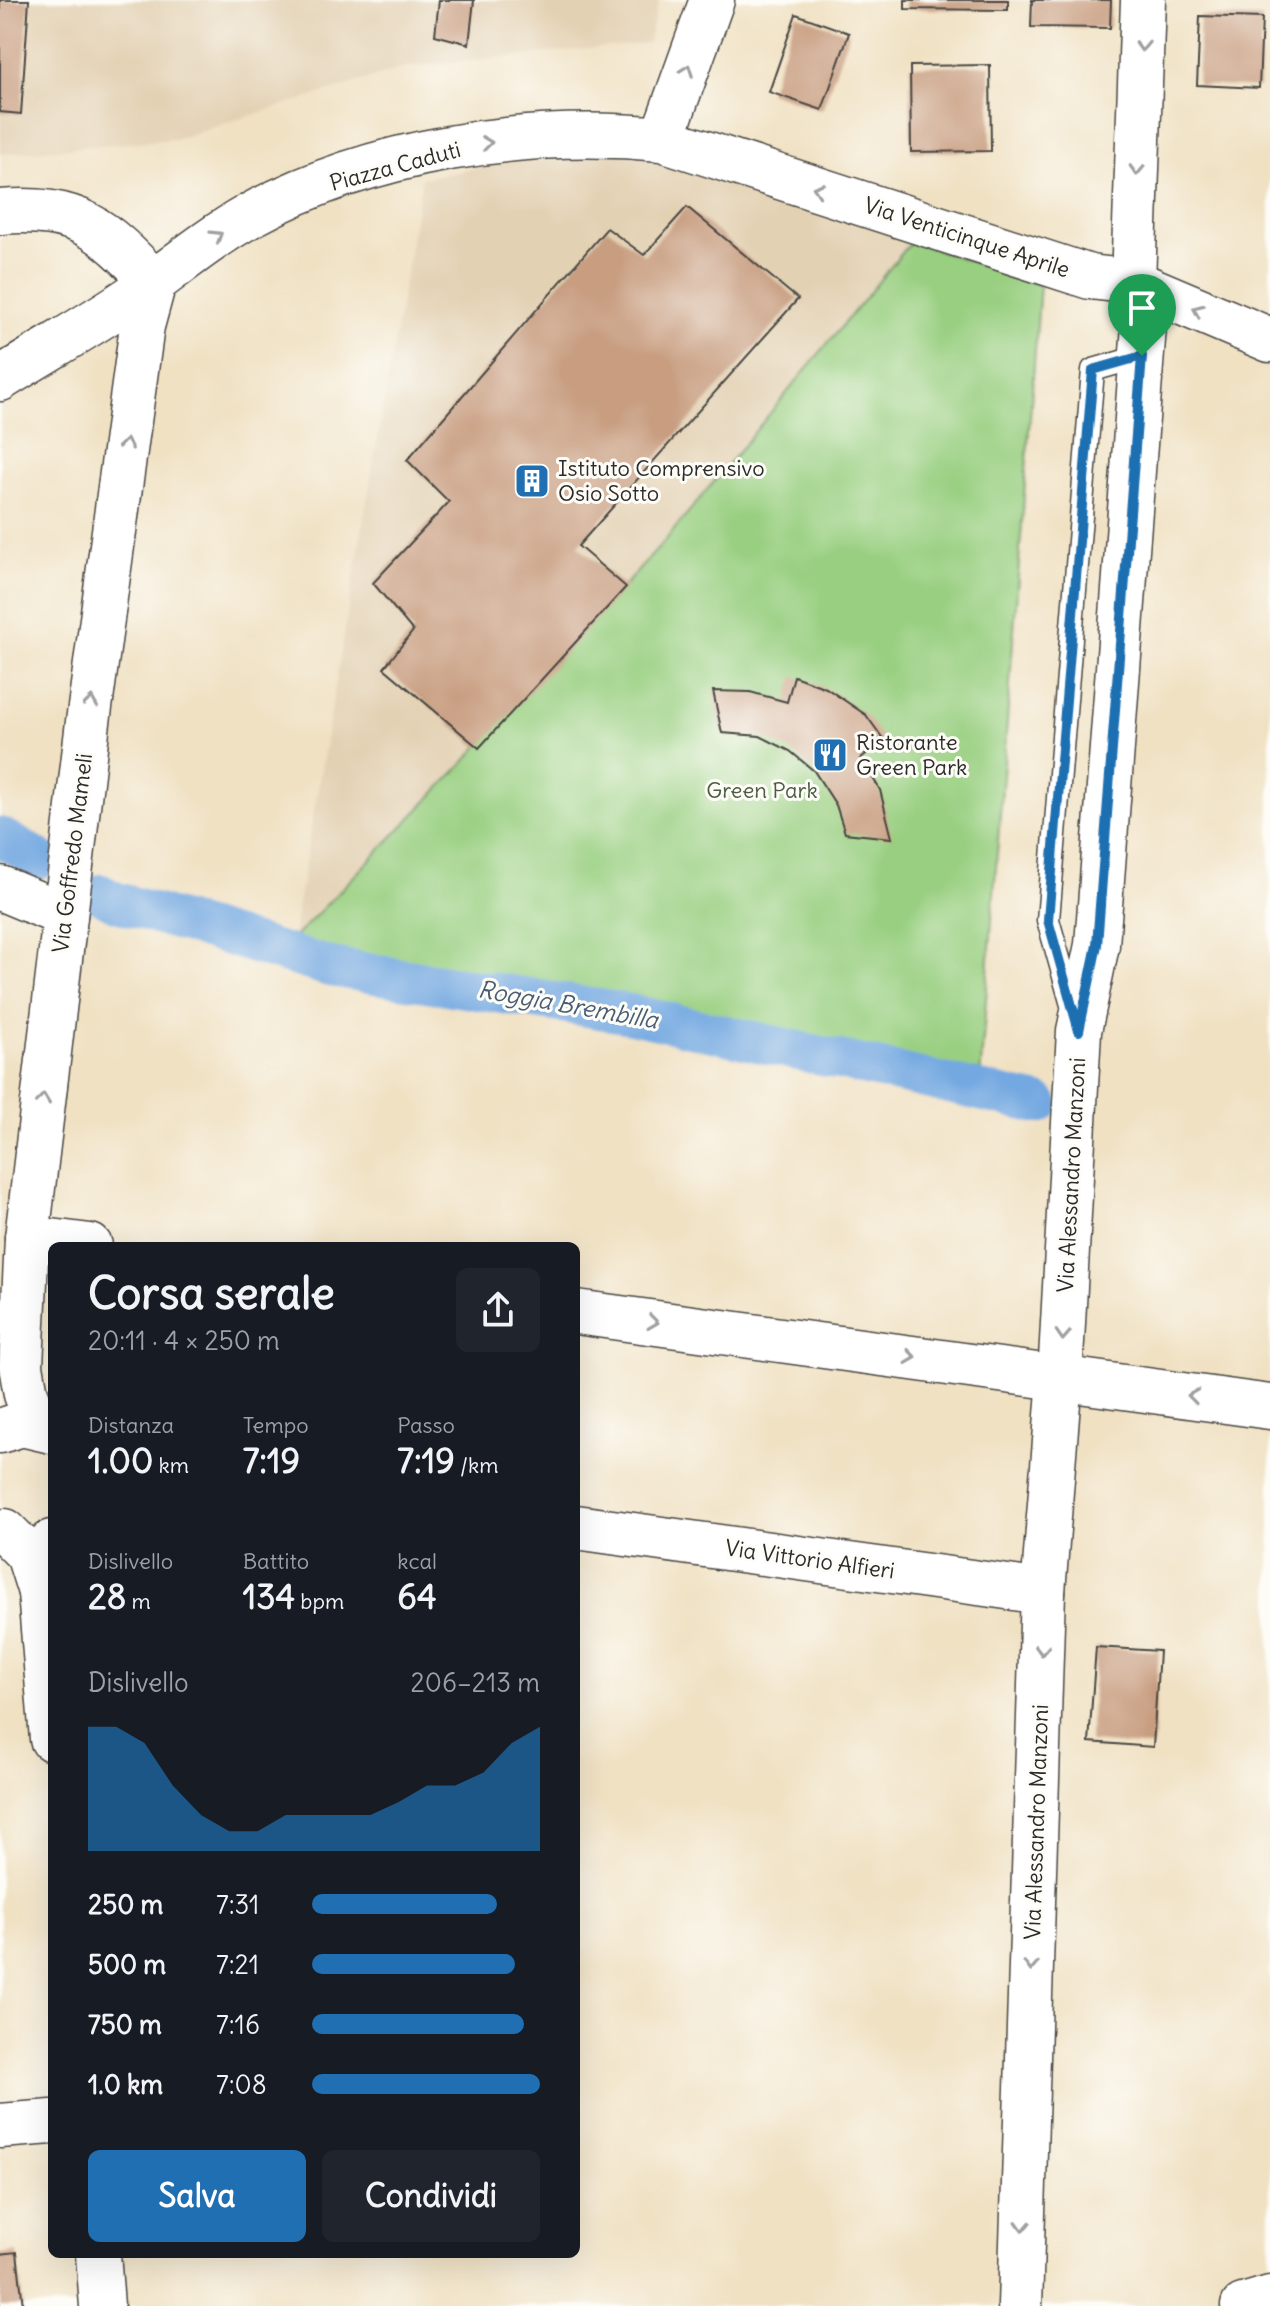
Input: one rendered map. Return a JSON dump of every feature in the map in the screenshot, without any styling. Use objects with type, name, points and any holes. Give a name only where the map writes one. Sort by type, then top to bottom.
[{"type":"street","points":[[662,139],[712,0]]},
{"type":"street","name":"Via Alessandro Manzoni","points":[[1020,2306],[1043,1592],[1060,1378],[1079,1031],[1097,945],[1144,326],[1133,282],[1143,0]]},
{"type":"street","name":"Piazza Caduti","points":[[0,379],[154,282],[186,255],[251,215],[349,173],[444,149],[550,136],[605,134],[662,139]]},
{"type":"street","name":"Via Venticinque Aprile","points":[[662,139],[1090,277],[1133,282],[1270,340]]},
{"type":"street","points":[[0,212],[64,213],[113,240],[154,282]]},
{"type":"street","name":"Via Goffredo Mameli","points":[[30,1429],[21,1366],[27,1238],[18,1164],[65,915],[142,326],[154,282]]},
{"type":"street","points":[[0,888],[65,915]]},
{"type":"street","points":[[27,1238],[58,1242]]},
{"type":"street","points":[[580,1313],[1270,1407]]},
{"type":"street","name":"Via Vittorio Alfieri","points":[[580,1528],[1043,1592]]},
{"type":"street","points":[[3,1530],[23,1535],[48,1529]]},
{"type":"street","points":[[3,1530],[28,1554],[40,1592],[48,1690]]},
{"type":"street","points":[[40,1592],[48,1559]]},
{"type":"street","points":[[0,2126],[48,2122]]},
{"type":"street","points":[[98,2258],[102,2306]]},
{"type":"street","points":[[1243,2306],[1270,2298]]},
{"type":"shaded area","points":[[0,0],[659,0],[648,43],[407,67],[175,139],[0,154]]},
{"type":"shaded area","points":[[628,152],[734,179],[912,241],[582,641],[292,940],[422,178],[515,161]]},
{"type":"green space","name":"Green Park","points":[[912,241],[1040,285],[980,1079],[292,940],[463,764],[664,542]]},
{"type":"building","points":[[0,0],[29,0],[21,114],[0,112]]},
{"type":"building","points":[[439,0],[474,0],[469,44],[435,35]]},
{"type":"building","points":[[905,0],[1008,0],[1008,10],[905,9]]},
{"type":"building","points":[[1032,0],[1111,0],[1110,28],[1031,27]]},
{"type":"building","points":[[796,14],[849,33],[822,110],[769,92]]},
{"type":"building","points":[[1200,16],[1262,18],[1259,88],[1197,85]]},
{"type":"building","points":[[990,65],[991,151],[911,152],[910,66]]},
{"type":"building","name":"Istituto Comprensivo Osio Sotto","points":[[687,207],[798,299],[578,546],[626,587],[479,748],[384,668],[413,631],[373,583],[449,502],[407,460],[607,228],[644,255]]},
{"type":"building","name":"Ristorante Green Park","points":[[794,676],[826,688],[866,715],[884,740],[861,758],[880,790],[892,838],[845,833],[836,805],[814,771],[790,751],[760,736],[722,733],[713,691],[750,692],[787,702]]},
{"type":"building","points":[[1096,1647],[1159,1651],[1153,1747],[1089,1742]]},
{"type":"building","points":[[17,2252],[23,2306],[0,2306],[0,2254]]},
{"type":"waterway","name":"Roggia Brembilla","points":[[0,837],[39,859]]},
{"type":"waterway","name":"Roggia Brembilla","points":[[101,894],[114,901],[330,967],[631,1014],[1039,1104]]},
{"type":"place","name":"Istituto Comprensivo Osio Sotto","points":[[532,481]]},
{"type":"place","name":"Ristorante Green Park","points":[[830,755]]},
{"type":"route","points":[[1142,356],[1097,945],[1079,1031],[1048,920],[1093,370],[1142,356]]}]
